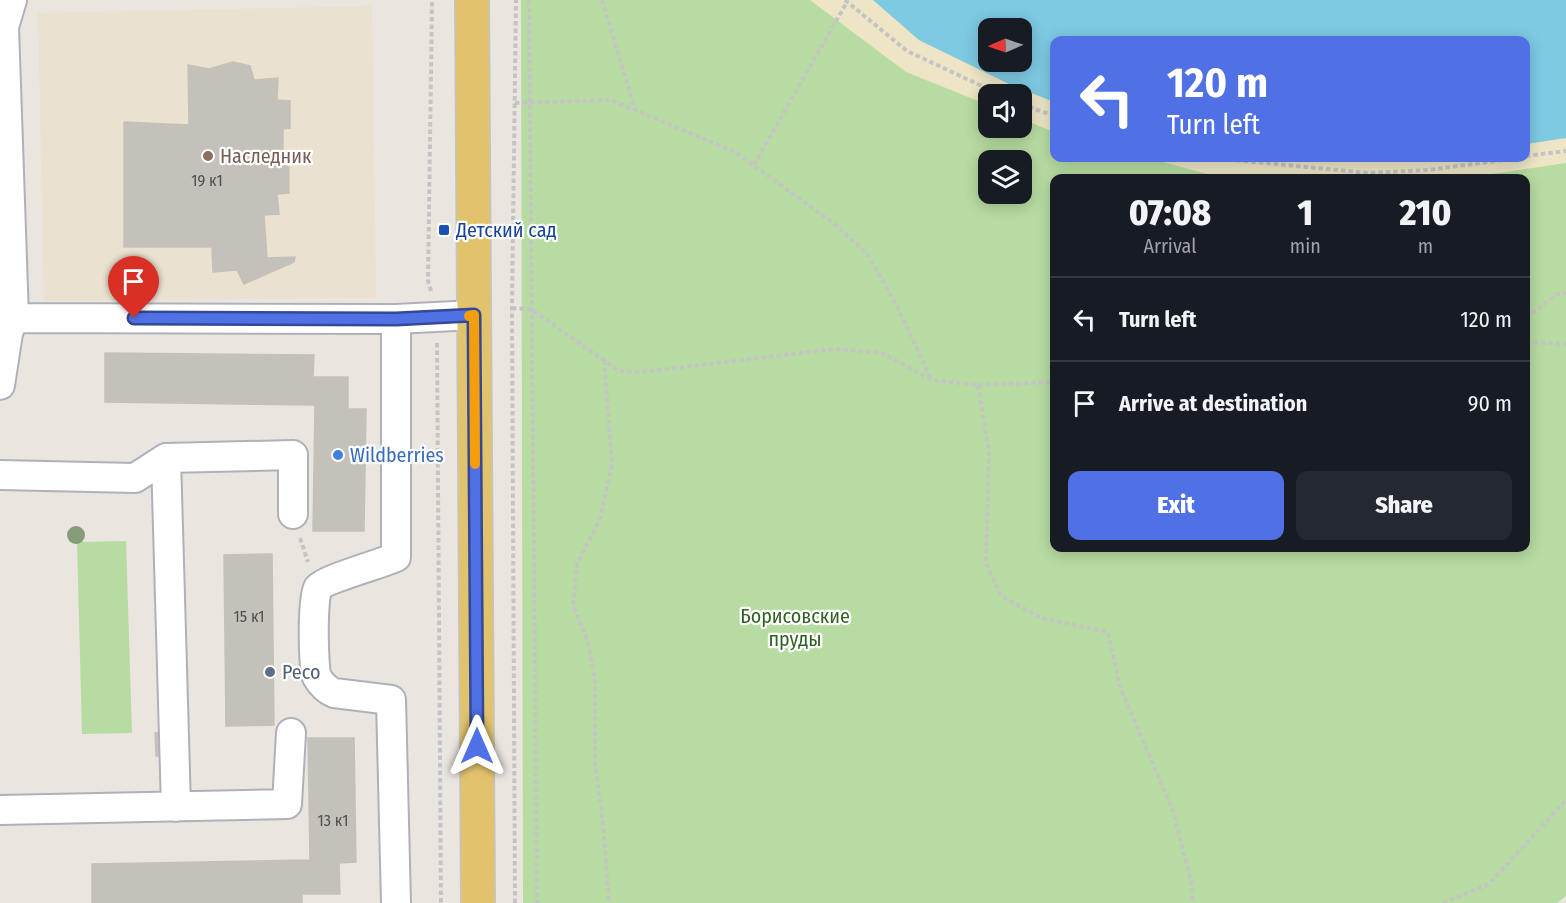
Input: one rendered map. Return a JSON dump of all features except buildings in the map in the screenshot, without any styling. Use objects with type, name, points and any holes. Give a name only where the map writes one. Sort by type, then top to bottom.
[{"type":"main road","points":[[472,0],[478,903]]},
{"type":"lane","points":[[0,385],[8,333],[14,318],[2,27],[12,0]]},
{"type":"lane","points":[[14,318],[396,319],[474,315]]},
{"type":"lane","points":[[396,319],[396,557],[364,570],[330,579],[317,589],[314,601],[316,676],[326,689],[334,693],[391,700],[396,903]]},
{"type":"lane","points":[[0,476],[135,478],[166,458],[293,455],[293,514]]},
{"type":"lane","points":[[166,458],[176,807]]},
{"type":"lane","points":[[0,810],[287,804],[291,733]]},
{"type":"path","points":[[432,0],[428,281],[437,317],[441,903]]},
{"type":"path","points":[[515,903],[512,308],[516,0]]},
{"type":"path","points":[[529,0],[531,309],[537,621],[537,903]]},
{"type":"path","points":[[602,0],[635,110]]},
{"type":"path","points":[[754,165],[846,1],[908,51],[978,84]]},
{"type":"path","points":[[515,103],[611,100],[735,152],[836,225],[868,255],[897,306],[932,380]]},
{"type":"path","points":[[1032,108],[1050,114]]},
{"type":"path","points":[[1530,156],[1566,151]]},
{"type":"path","points":[[1255,162],[1368,173],[1428,170],[1488,162]]},
{"type":"path","points":[[1530,315],[1557,294],[1566,293]]},
{"type":"path","points":[[512,308],[531,309],[619,370],[641,372],[835,349],[882,353],[932,380],[978,385],[1050,382]]},
{"type":"path","points":[[1530,342],[1566,344]]},
{"type":"path","points":[[604,360],[612,464],[600,519],[577,564],[573,605],[588,642],[595,679],[595,763],[603,822],[609,903]]},
{"type":"path","points":[[978,385],[989,452],[986,563],[1001,596],[1041,618],[1108,632],[1120,687],[1173,811],[1191,881],[1193,903]]},
{"type":"path","points":[[293,514],[317,589]]},
{"type":"path","points":[[1443,903],[1489,884],[1566,800]]},
{"type":"shaded area","name":"Наследник","points":[[372,6],[376,298],[44,301],[38,13]]},
{"type":"green space","name":"Борисовские пруды","points":[[521,0],[873,0],[919,40],[978,69],[978,72],[984,72],[1009,84],[978,84],[978,138],[1032,138],[1032,93],[1050,100],[1050,162],[1530,162],[1530,143],[1566,138],[1566,896],[1557,903],[523,903]]},
{"type":"green space","points":[[126,541],[132,733],[82,734],[77,542]]},
{"type":"sand","points":[[810,0],[873,0],[919,40],[978,69],[978,72],[984,72],[1009,84],[978,84],[978,101],[906,72]]},
{"type":"sand","points":[[1032,93],[1050,100],[1050,130],[1032,123]]},
{"type":"sand","points":[[1566,138],[1566,163],[1492,174],[1208,174],[1163,162],[1530,162],[1530,143]]},
{"type":"water","points":[[873,0],[1566,0],[1566,138],[1530,143],[1530,36],[1050,36],[1050,100],[1032,93],[1032,84],[1009,84],[984,72],[1032,72],[1032,18],[978,18],[978,69],[919,40]]},
{"type":"slow traffic","points":[[469,316],[474,315],[475,464]]},
{"type":"place","name":"Наследник","points":[[208,156]]},
{"type":"place","name":"Детский сад","points":[[444,230]]},
{"type":"place","name":"Wildberries","points":[[338,455]]},
{"type":"place","name":"Ресо","points":[[270,672]]},
{"type":"route","points":[[134,318],[396,319],[474,315],[477,746]]}]
